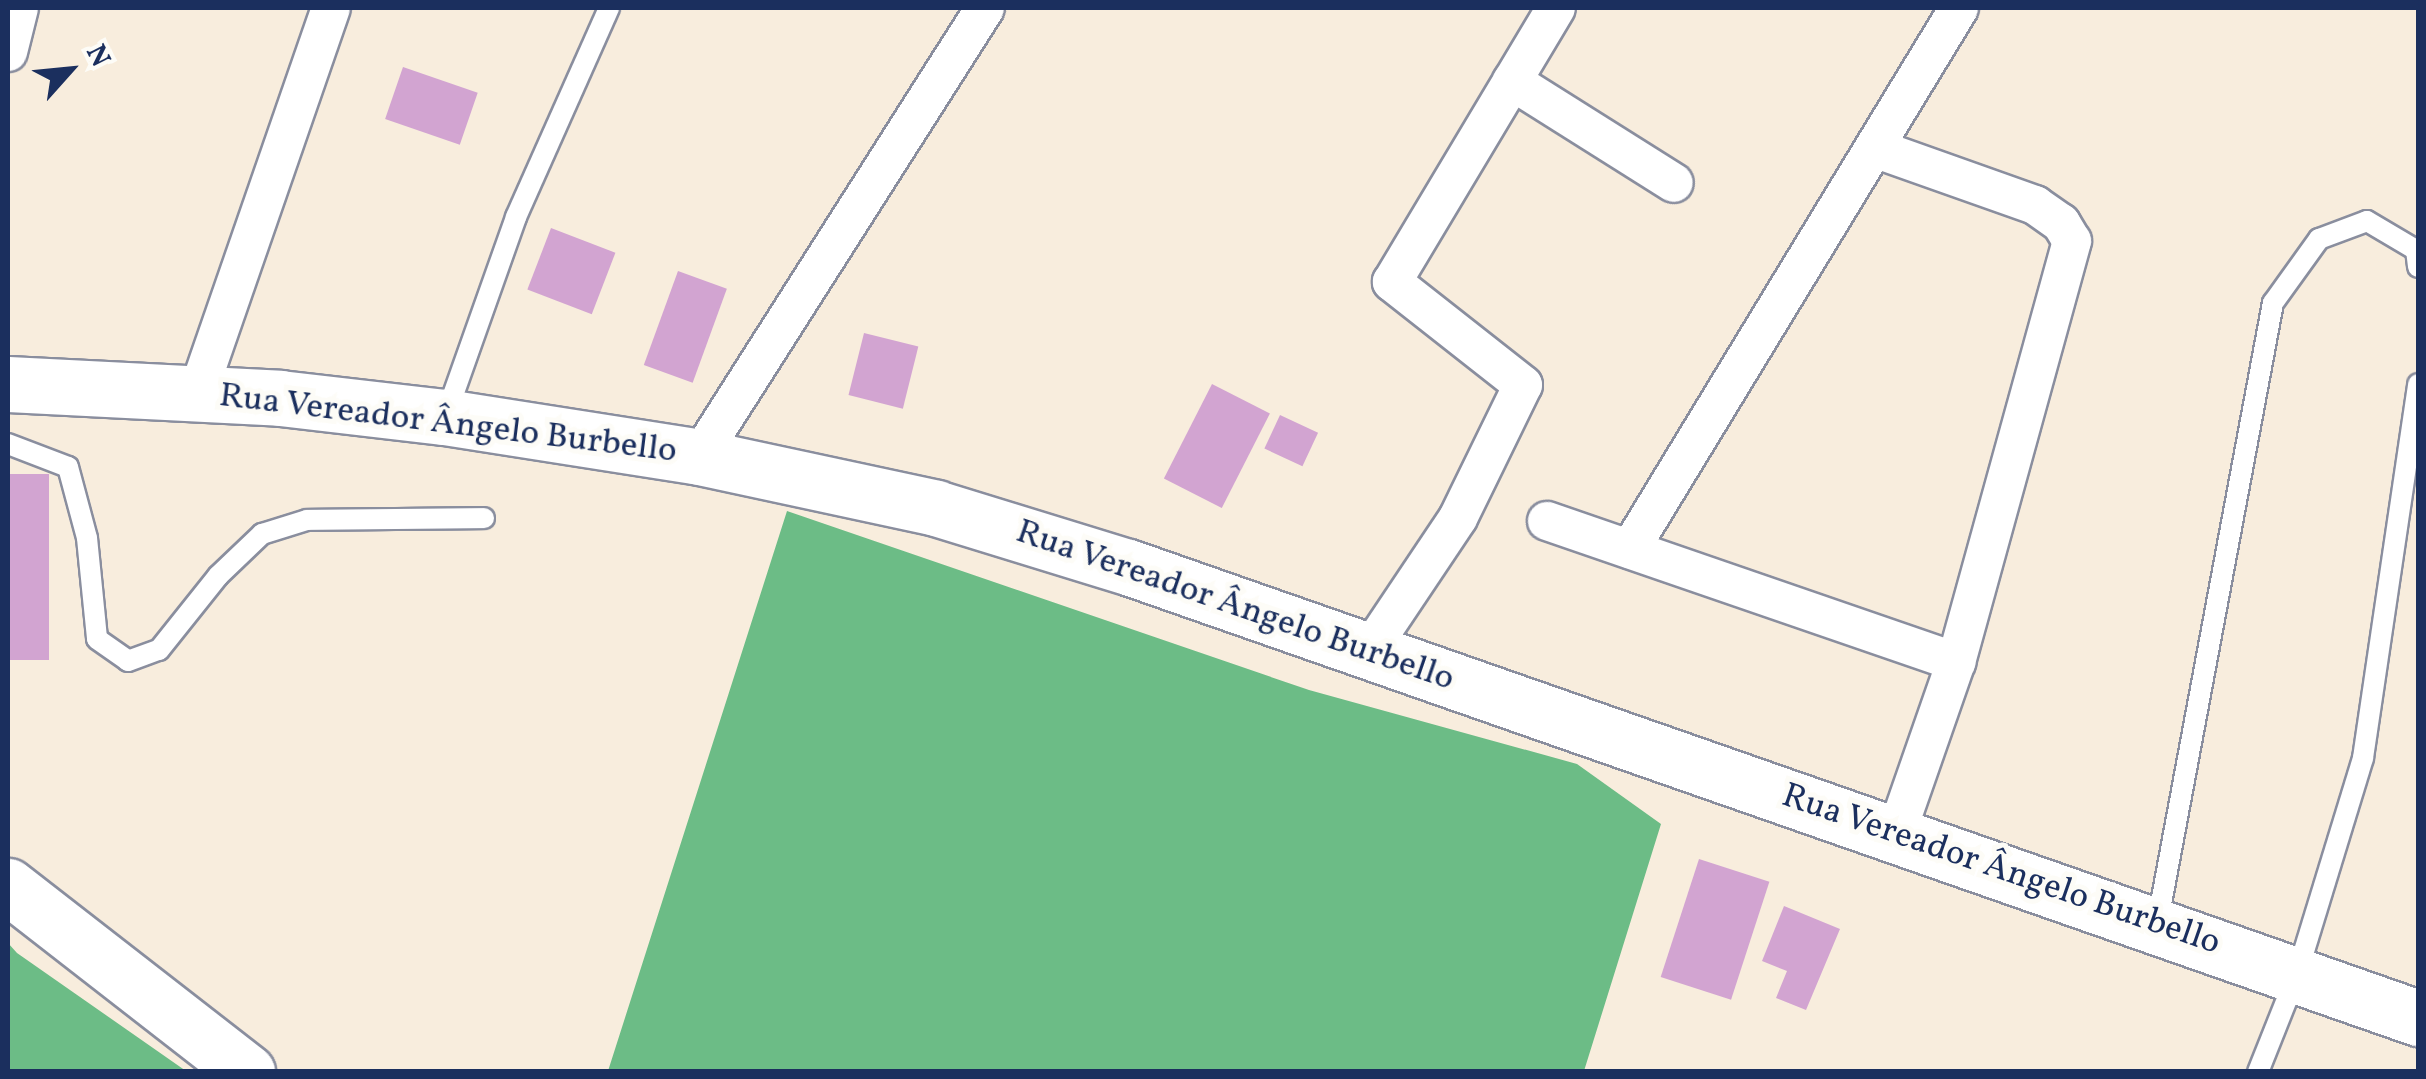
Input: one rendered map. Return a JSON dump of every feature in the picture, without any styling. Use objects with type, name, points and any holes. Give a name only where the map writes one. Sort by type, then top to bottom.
[{"type":"main road","name":"Rua Vereador Ângelo Burbello","points":[[8,384],[198,392],[445,417],[700,458],[1033,536],[2418,1018]]},
{"type":"main road","points":[[8,886],[247,1072]]},
{"type":"street","points":[[8,52],[19,8]]},
{"type":"street","points":[[198,392],[331,8]]},
{"type":"street","points":[[700,458],[985,8]]},
{"type":"street","points":[[1369,651],[1458,518],[1524,385],[1392,282],[1556,8]]},
{"type":"street","points":[[1630,549],[1877,149],[1959,8]]},
{"type":"street","points":[[1512,81],[1674,182]]},
{"type":"street","points":[[1877,149],[2035,205],[2061,222],[2072,241],[1956,662],[1896,834]]},
{"type":"street","points":[[1547,521],[1956,662]]},
{"type":"lane","points":[[445,417],[516,217],[610,8]]},
{"type":"lane","points":[[2157,925],[2273,303],[2319,238],[2368,220],[2416,250],[2418,267]]},
{"type":"lane","points":[[2258,1072],[2297,974],[2363,758],[2418,384]]},
{"type":"lane","points":[[8,444],[68,467],[87,538],[97,639],[128,661],[159,650],[218,576],[262,534],[307,520],[484,518]]},
{"type":"green space","points":[[787,511],[1309,690],[1577,764],[1661,824],[1584,1071],[608,1071]]},
{"type":"green space","points":[[8,943],[17,953],[186,1071],[8,1071]]},
{"type":"building","points":[[403,67],[478,93],[460,145],[385,119]]},
{"type":"building","points":[[551,228],[615,253],[592,314],[527,290]]},
{"type":"building","points":[[678,271],[727,289],[693,383],[644,365]]},
{"type":"building","points":[[864,333],[918,347],[903,409],[849,395]]},
{"type":"building","points":[[1212,384],[1270,414],[1222,508],[1164,478]]},
{"type":"building","points":[[1280,415],[1318,433],[1302,466],[1264,449]]},
{"type":"building","points":[[8,474],[49,474],[49,660],[8,660]]},
{"type":"building","points":[[1699,859],[1769,882],[1731,1000],[1661,977]]},
{"type":"building","points":[[1784,906],[1840,929],[1806,1010],[1776,998],[1787,971],[1762,961]]}]
